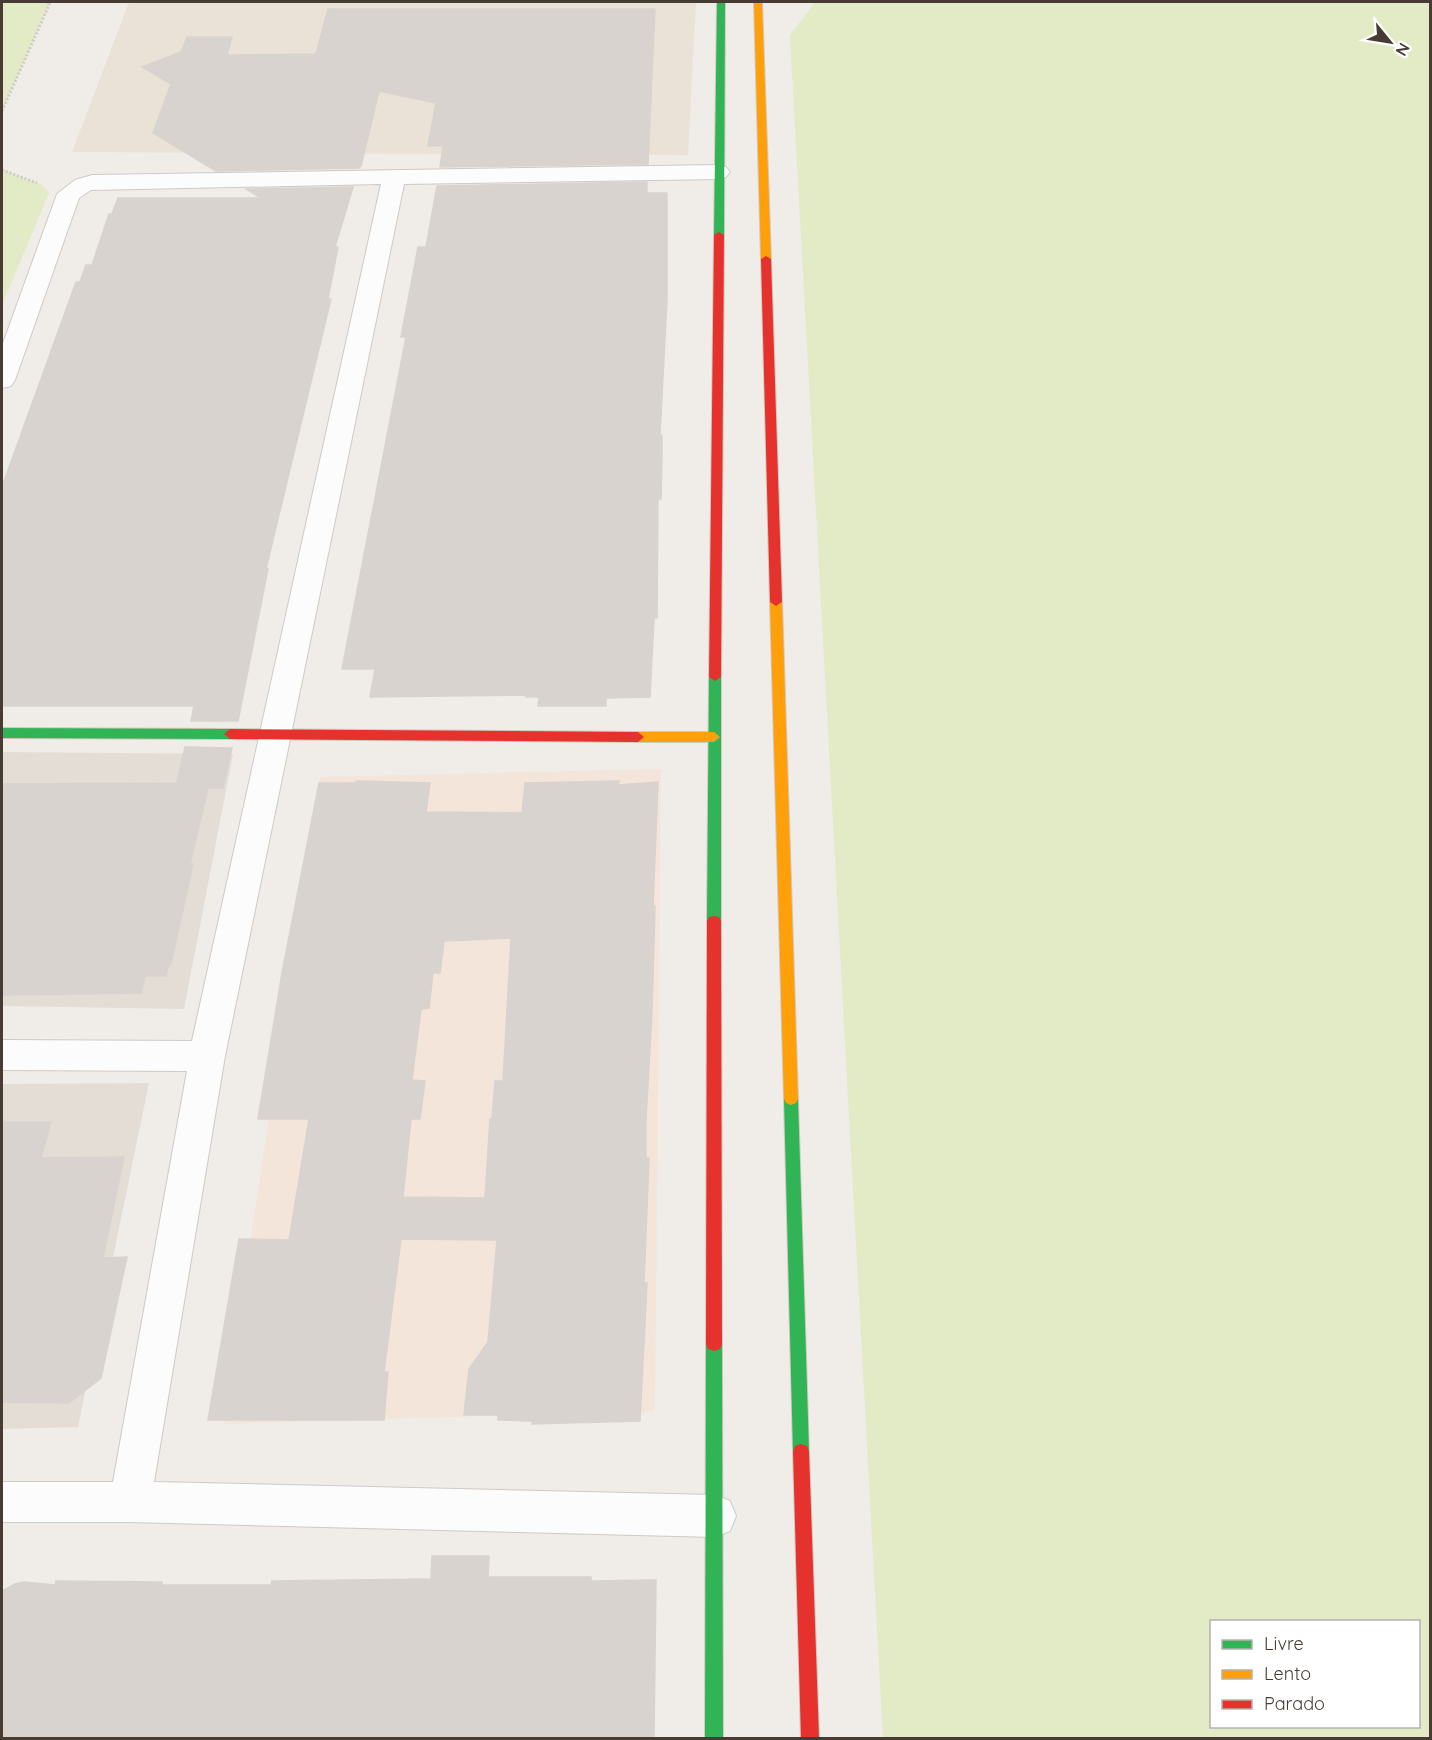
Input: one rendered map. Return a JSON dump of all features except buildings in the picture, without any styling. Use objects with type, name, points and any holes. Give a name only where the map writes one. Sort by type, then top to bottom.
[{"type":"street","points":[[714,1738],[714,737],[718,172],[722,2]]},
{"type":"street","points":[[758,2],[810,1738]]},
{"type":"street","points":[[2,380],[69,194],[83,184],[92,182],[718,172]]},
{"type":"street","points":[[130,1502],[207,1056],[394,177]]},
{"type":"street","points":[[2,733],[276,732],[714,737]]},
{"type":"street","points":[[2,1055],[207,1056]]},
{"type":"street","points":[[2,1502],[130,1502],[715,1516]]},
{"type":"path","points":[[2,111],[50,3],[46,2]]},
{"type":"shaded area","points":[[129,2],[696,2],[688,155],[72,152]]},
{"type":"shaded area","points":[[2,752],[233,754],[184,1009],[2,1006]]},
{"type":"shaded area","points":[[661,769],[655,1411],[223,1424],[320,777]]},
{"type":"shaded area","points":[[149,1083],[78,1427],[2,1429],[2,1084]]},
{"type":"green space","points":[[2,2],[50,3],[2,111]]},
{"type":"green space","points":[[815,2],[1430,2],[1430,1738],[883,1738],[790,35]]},
{"type":"green space","points":[[2,169],[42,185],[49,193],[2,305]]},
{"type":"traffic: fast","points":[[719,235],[721,2]]},
{"type":"traffic: fast","points":[[714,921],[715,677]]},
{"type":"traffic: fast","points":[[2,733],[230,734]]},
{"type":"traffic: fast","points":[[791,1099],[801,1452]]},
{"type":"traffic: fast","points":[[714,1344],[714,1738]]},
{"type":"traffic: slow","points":[[758,2],[766,259]]},
{"type":"traffic: slow","points":[[776,602],[791,1099]]},
{"type":"traffic: slow","points":[[638,737],[714,737]]},
{"type":"traffic: jam","points":[[715,677],[719,235]]},
{"type":"traffic: jam","points":[[766,259],[776,602]]},
{"type":"traffic: jam","points":[[230,734],[638,737]]},
{"type":"traffic: jam","points":[[714,921],[714,1344]]},
{"type":"traffic: jam","points":[[801,1452],[810,1738]]}]
